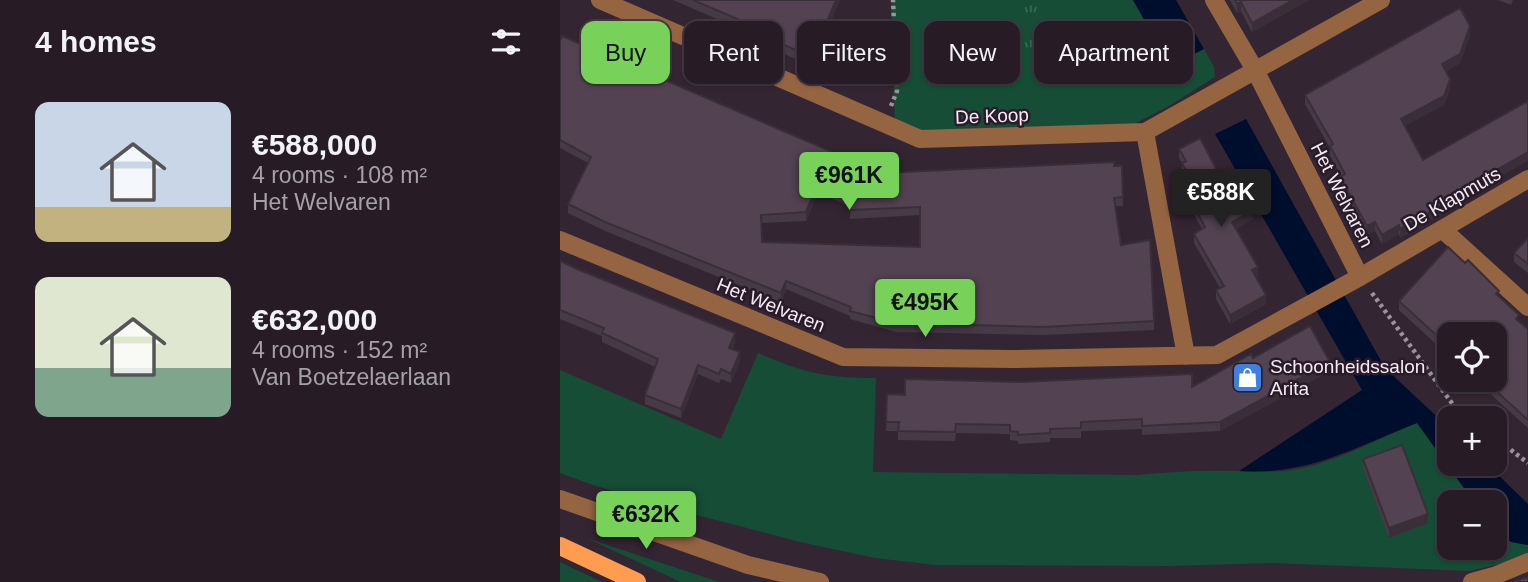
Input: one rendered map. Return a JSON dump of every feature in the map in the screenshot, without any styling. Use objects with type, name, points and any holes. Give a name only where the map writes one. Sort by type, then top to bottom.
[{"type":"main road","points":[[560,546],[637,582]]},
{"type":"street","name":"De Koop","points":[[600,0],[920,139],[1145,132],[1381,0]]},
{"type":"street","name":"Het Welvaren","points":[[560,240],[843,357],[1013,359],[1217,355],[1360,277],[1255,70],[1214,0]]},
{"type":"street","points":[[1145,132],[1186,356]]},
{"type":"street","name":"De Klapmuts","points":[[1360,277],[1528,179]]},
{"type":"street","points":[[1442,229],[1528,307]]},
{"type":"street","points":[[560,499],[748,565],[820,582]]},
{"type":"street","points":[[1472,582],[1528,562]]},
{"type":"path","points":[[885,124],[897,91],[893,0]]},
{"type":"path","points":[[1360,277],[1454,406]]},
{"type":"path","points":[[1507,447],[1528,463]]},
{"type":"green space","points":[[891,0],[1133,0],[1145,21],[1034,21],[1034,84],[1193,84],[1193,55],[1204,49],[1214,67],[1215,77],[1134,124],[895,131],[894,84],[910,84],[910,21],[892,21]]},
{"type":"green space","points":[[1008,0],[1034,0],[1081,21],[1034,21],[1034,50],[1020,83],[1020,21],[999,21]]},
{"type":"green space","points":[[953,10],[977,21],[948,21]]},
{"type":"green space","points":[[758,353],[816,373],[876,378],[873,472],[1137,475],[1197,471],[1285,471],[1308,467],[1340,456],[1417,423],[1437,451],[1437,476],[1455,476],[1465,490],[1437,490],[1437,560],[1507,560],[1507,539],[1528,545],[1528,555],[1470,571],[1273,563],[1168,566],[936,565],[875,558],[689,513],[560,473],[560,370],[721,439]]},
{"type":"green space","points":[[586,538],[719,582],[681,582]]},
{"type":"green space","points":[[560,562],[602,582],[560,582]]},
{"type":"water","points":[[1133,0],[1176,0],[1188,21],[1145,21]]},
{"type":"water","points":[[1193,30],[1204,49],[1193,54]]},
{"type":"water","points":[[1246,119],[1385,368],[1437,417],[1437,451],[1417,423],[1331,458],[1309,464],[1287,469],[1239,471],[1362,390],[1215,134]]},
{"type":"water","points":[[1455,476],[1499,476],[1528,504],[1528,545],[1507,539],[1507,490],[1465,490]]},
{"type":"building","points":[[693,0],[836,0],[827,21],[797,21],[797,51],[783,44],[783,21],[740,20]]},
{"type":"building","points":[[1235,0],[1293,0],[1252,23],[1241,2],[1237,4]]},
{"type":"building","points":[[1460,8],[1470,26],[1460,54],[1442,64],[1450,79],[1444,96],[1401,119],[1423,160],[1528,101],[1528,152],[1400,229],[1399,225],[1382,235],[1375,222],[1367,226],[1340,177],[1345,174],[1330,146],[1333,144],[1305,95]]},
{"type":"building","points":[[562,36],[581,44],[581,84],[670,82],[844,157],[833,182],[884,180],[883,173],[1114,162],[1114,166],[1122,166],[1123,197],[1114,198],[1121,245],[1150,240],[1154,321],[1043,327],[896,323],[850,311],[851,307],[786,281],[781,293],[605,222],[568,204],[591,157],[560,140]],"holes":[[[818,184],[853,199],[850,210],[920,207],[920,247],[762,242],[761,215],[806,212]]]},
{"type":"building","points":[[1200,138],[1231,197],[1243,191],[1253,210],[1232,222],[1258,267],[1252,270],[1266,295],[1230,315],[1216,290],[1224,286],[1194,234],[1205,227],[1187,193],[1191,191],[1184,178],[1189,176],[1182,163],[1186,161],[1179,149]]},
{"type":"building","points":[[1528,238],[1528,264],[1514,253]]},
{"type":"building","points":[[1448,247],[1465,263],[1468,260],[1499,291],[1496,294],[1519,315],[1516,319],[1528,329],[1528,420],[1497,392],[1507,392],[1507,322],[1437,322],[1437,336],[1399,301]]},
{"type":"building","points":[[560,261],[735,333],[729,348],[740,352],[731,374],[721,369],[719,374],[698,365],[681,409],[645,395],[658,359],[602,333],[604,328],[560,310]]},
{"type":"building","points":[[1310,326],[1330,362],[1220,422],[1142,426],[1142,419],[1081,422],[1081,428],[1050,429],[1050,433],[1018,435],[1018,432],[1010,431],[1010,425],[956,424],[955,432],[898,431],[899,422],[886,422],[887,394],[905,395],[905,379],[1022,382],[1192,374],[1192,387],[1251,354],[1253,358]]},
{"type":"building","points":[[1402,445],[1428,514],[1389,528],[1363,459]]},
{"type":"building","points":[[1528,577],[1528,582],[1515,582],[1515,581]]},
{"type":"place","name":"Schoonheidssalon Arita","points":[[1247,377]]}]
